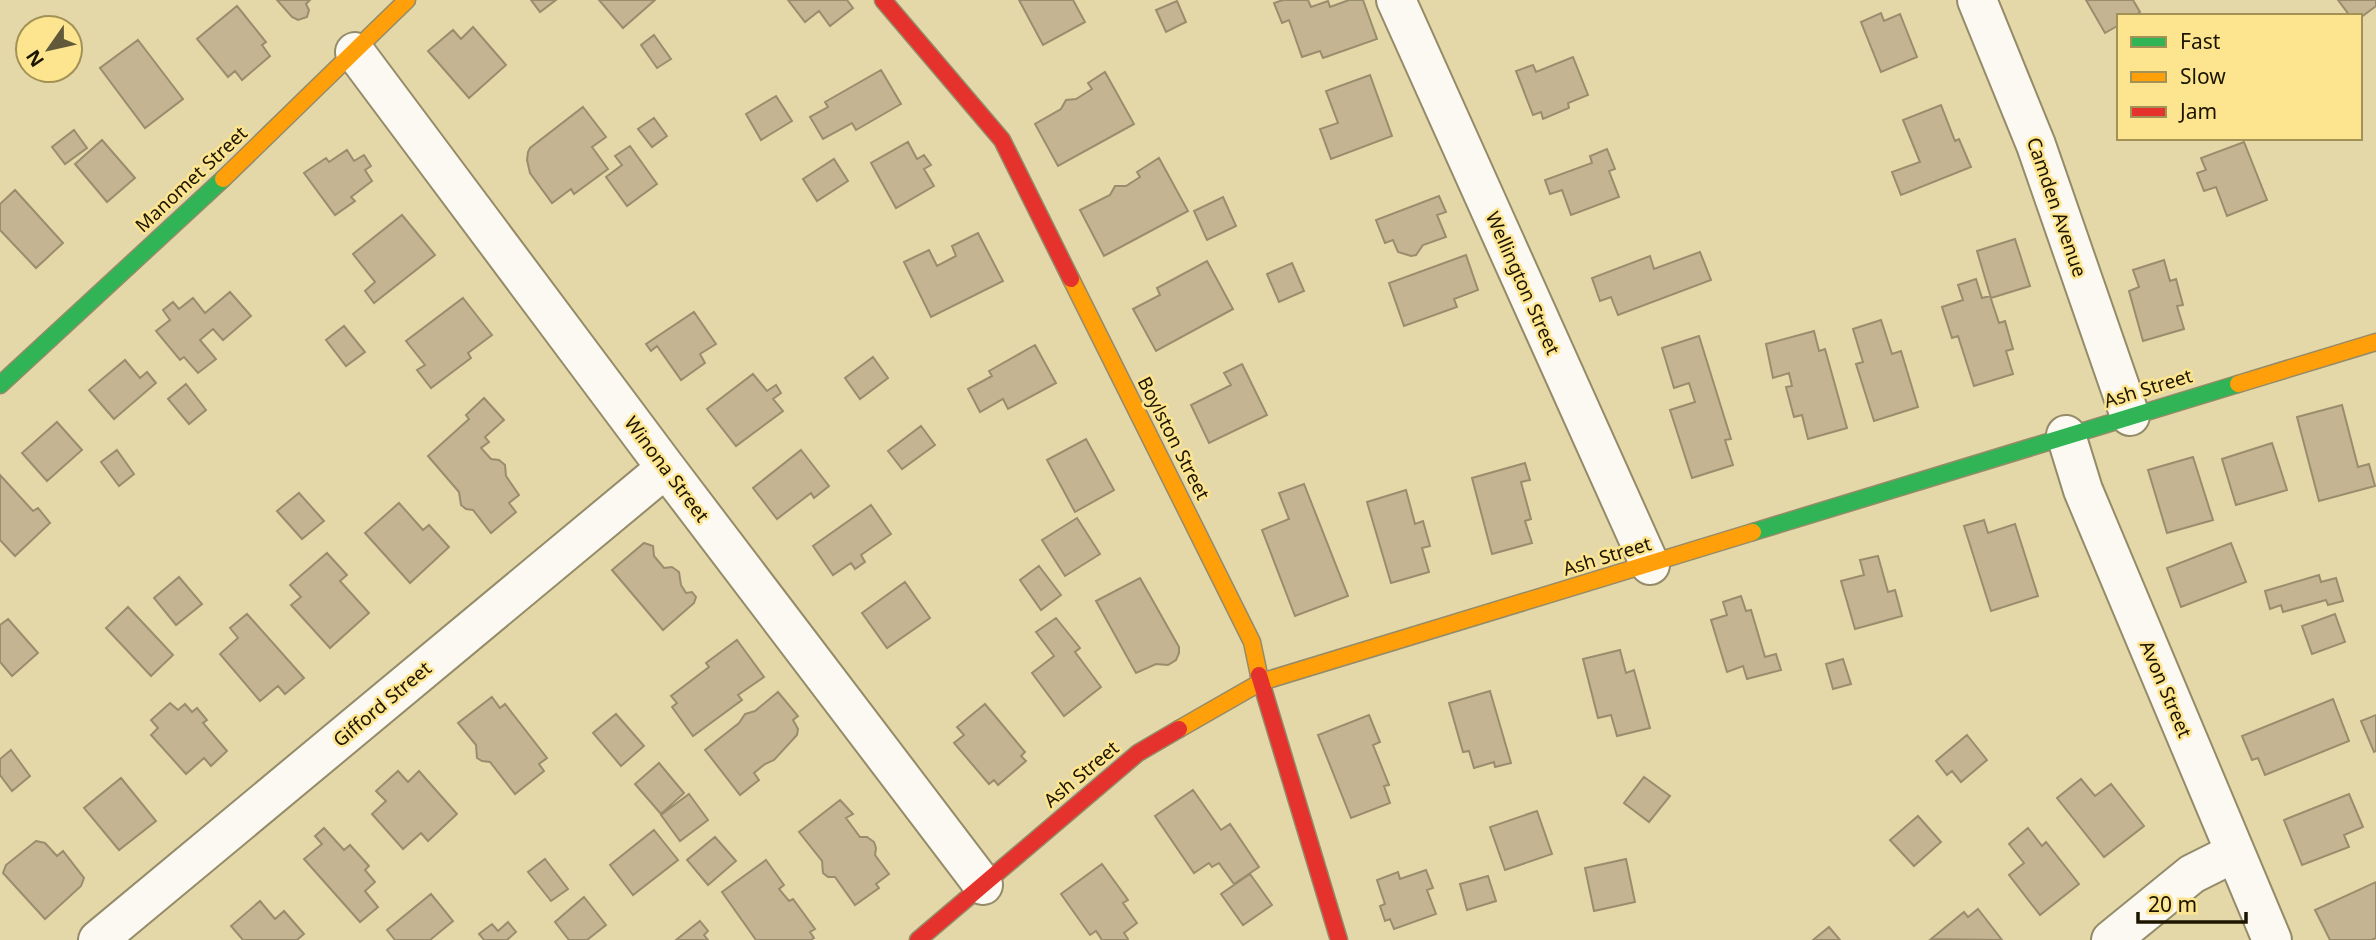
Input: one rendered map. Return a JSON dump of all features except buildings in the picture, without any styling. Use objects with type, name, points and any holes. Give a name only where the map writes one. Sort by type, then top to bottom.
[{"type":"street","name":"Manomet Street","points":[[0,385],[88,305],[407,0]]},
{"type":"street","name":"Boylston Street","points":[[883,0],[1002,140],[1252,642],[1261,682],[1339,940]]},
{"type":"street","name":"Wellington Street","points":[[1396,0],[1650,565]]},
{"type":"street","name":"Camden Avenue","points":[[1977,0],[2036,145],[2130,416]]},
{"type":"street","name":"Winona Street","points":[[355,52],[983,885]]},
{"type":"street","name":"Ash Street","points":[[918,940],[1138,753],[1261,682],[2376,342]]},
{"type":"street","name":"Avon Street","points":[[2066,435],[2083,490],[2272,940]]},
{"type":"street","name":"Gifford Street","points":[[98,940],[666,467]]},
{"type":"street","points":[[2111,940],[2192,874],[2234,853]]},
{"type":"traffic: fast","points":[[0,385],[223,179]]},
{"type":"traffic: fast","points":[[1753,532],[2238,384]]},
{"type":"traffic: slow","points":[[223,179],[407,0]]},
{"type":"traffic: slow","points":[[1071,279],[1252,642],[1259,675]]},
{"type":"traffic: slow","points":[[2238,384],[2376,342]]},
{"type":"traffic: slow","points":[[1179,729],[1261,682],[1753,532]]},
{"type":"traffic: jam","points":[[883,0],[1002,140],[1071,279]]},
{"type":"traffic: jam","points":[[1259,675],[1339,940]]},
{"type":"traffic: jam","points":[[918,940],[1138,753],[1179,729]]}]
